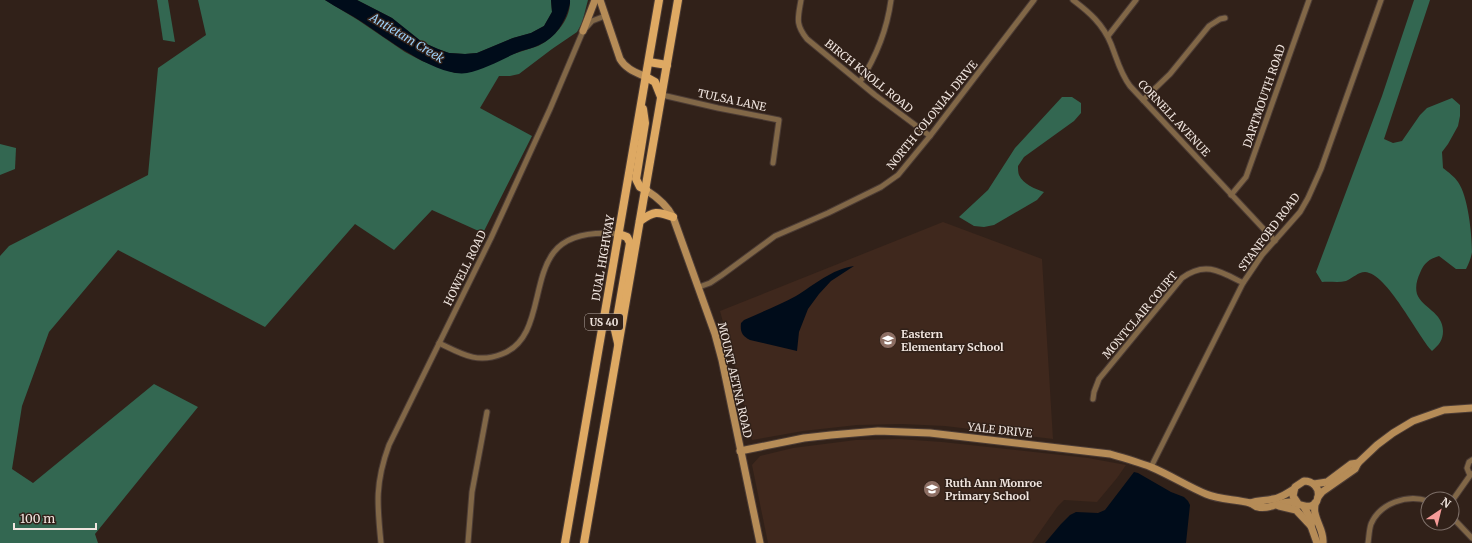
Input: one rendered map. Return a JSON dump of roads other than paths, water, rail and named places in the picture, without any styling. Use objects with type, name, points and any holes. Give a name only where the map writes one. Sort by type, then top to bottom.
[{"type":"main road","name":"DUAL HIGHWAY","points":[[565,543],[660,0]]},
{"type":"main road","name":"US 40","points":[[584,543],[678,0]]},
{"type":"main road","points":[[649,62],[667,65]]},
{"type":"main road","points":[[646,77],[655,82],[662,97]]},
{"type":"main road","points":[[642,100],[645,123],[636,179],[640,187],[646,190]]},
{"type":"main road","points":[[640,221],[654,212],[673,217]]},
{"type":"main road","points":[[618,346],[615,330],[630,243],[627,237],[619,234]]},
{"type":"street","points":[[583,31],[596,0]]},
{"type":"street","points":[[600,0],[620,59],[629,70],[646,77]]},
{"type":"street","name":"BIRCH KNOLL ROAD","points":[[801,0],[798,13],[799,29],[806,38],[875,95],[930,136]]},
{"type":"street","points":[[860,82],[876,55],[889,18],[892,0]]},
{"type":"street","name":"NORTH COLONIAL DRIVE","points":[[699,287],[710,283],[722,275],[780,233],[828,213],[890,182],[903,169],[930,136],[1034,0]]},
{"type":"street","name":"CORNELL AVENUE","points":[[1073,0],[1097,20],[1108,36],[1123,77],[1275,241]]},
{"type":"street","points":[[1108,36],[1136,0]]},
{"type":"street","name":"DARTMOUTH ROAD","points":[[1231,195],[1246,177],[1309,0]]},
{"type":"street","name":"STANFORD ROAD","points":[[1151,467],[1243,283],[1262,256],[1300,212],[1314,184],[1381,0]]},
{"type":"street","name":"HOWELL ROAD","points":[[381,543],[377,500],[378,486],[382,466],[390,445],[491,238],[550,109],[583,31],[592,21],[605,16]]},
{"type":"street","points":[[1143,100],[1170,74],[1209,26],[1220,19],[1225,18]]},
{"type":"street","name":"TULSA LANE","points":[[662,97],[779,120],[773,163]]},
{"type":"street","name":"MOUNT AETNA ROAD","points":[[646,190],[662,203],[673,217],[715,334],[722,360],[760,543]]},
{"type":"street","points":[[440,343],[463,355],[479,359],[497,356],[513,348],[526,332],[530,323],[543,276],[554,252],[567,241],[577,237],[604,232],[619,234]]},
{"type":"street","name":"MONTCLAIR COURT","points":[[1093,399],[1099,379],[1182,278],[1195,271],[1214,269],[1243,283]]},
{"type":"street","name":"YALE DRIVE","points":[[740,451],[831,434],[878,431],[937,434],[1091,451],[1130,459],[1221,499],[1250,503],[1258,507],[1267,508],[1285,502],[1301,506],[1310,506],[1317,500],[1322,492],[1355,469],[1358,463],[1377,445],[1413,421],[1444,410],[1472,408]]},
{"type":"street","points":[[468,543],[472,492],[486,412]]},
{"type":"street","points":[[1459,491],[1472,474],[1468,471],[1467,465],[1472,460]]},
{"type":"street","name":"YALE DRIVE","points":[[1250,503],[1283,496],[1294,489],[1297,484],[1304,481],[1314,484],[1327,482],[1350,464],[1358,463]]},
{"type":"street","points":[[1314,484],[1318,490],[1315,514],[1322,528],[1324,537],[1323,543]]},
{"type":"street","points":[[1294,489],[1294,500],[1301,506],[1312,521],[1311,526]]},
{"type":"street","points":[[1368,543],[1375,517],[1384,508],[1392,503],[1402,500],[1420,499]]},
{"type":"street","points":[[1277,505],[1296,510],[1311,526],[1317,543]]},
{"type":"street","points":[[1460,525],[1472,538]]},
{"type":"water","name":"Antietam Creek","points":[[325,0],[357,0],[392,18],[422,42],[449,53],[465,54],[477,53],[513,38],[531,33],[544,26],[552,12],[551,0],[570,0],[570,3],[563,22],[555,33],[545,42],[481,69],[467,73],[455,73],[427,63]]},
{"type":"water","points":[[854,266],[831,281],[808,309],[799,332],[797,351],[750,340],[742,333],[741,323],[744,320],[796,296],[816,282],[838,270]]},
{"type":"water","points":[[1134,472],[1171,492],[1184,497],[1188,501],[1190,505],[1186,543],[1045,543],[1070,515],[1076,512],[1098,513],[1105,510]]},
{"type":"place","name":"Eastern Elementary School","points":[[888,340]]},
{"type":"place","name":"Ruth Ann Monroe Primary School","points":[[932,489]]}]
